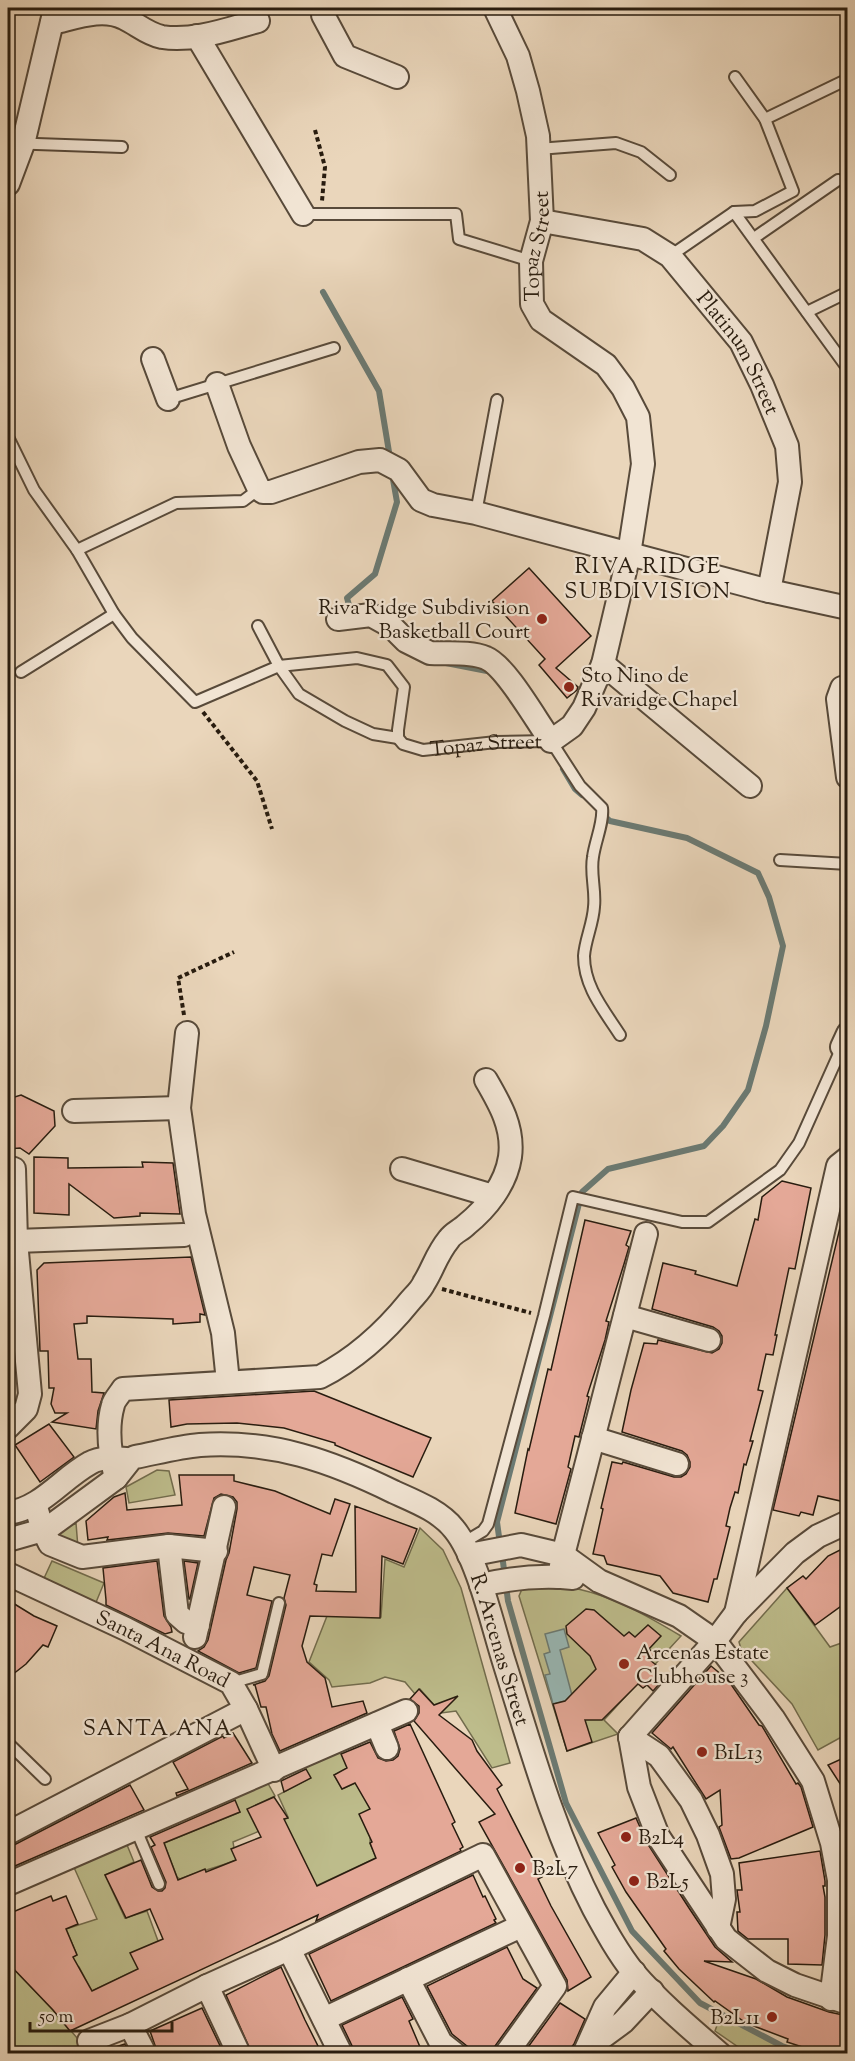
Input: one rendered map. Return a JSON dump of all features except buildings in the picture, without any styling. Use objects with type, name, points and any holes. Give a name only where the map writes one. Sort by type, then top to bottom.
[{"type":"street","points":[[324,8],[323,15],[345,56],[397,76]]},
{"type":"street","name":"Topaz Street","points":[[495,8],[518,56],[538,136],[542,221],[531,261],[532,304],[541,320],[606,365],[623,388],[638,417],[643,464],[629,554],[603,664],[584,708],[573,726],[545,742]]},
{"type":"street","points":[[8,184],[15,144],[53,15],[100,12],[123,17],[144,31],[162,37],[197,36],[258,21]]},
{"type":"street","points":[[197,36],[312,214]]},
{"type":"street","name":"Platinum Street","points":[[542,221],[643,239],[670,256],[741,342],[762,385],[787,446],[790,482],[769,591]]},
{"type":"street","points":[[153,359],[168,399]]},
{"type":"street","points":[[217,384],[239,446],[259,489],[267,493],[359,462],[375,460],[390,464],[399,470],[416,494],[433,505],[476,513],[769,591],[848,608]]},
{"type":"street","points":[[343,618],[371,615],[391,626],[406,641],[423,651],[489,659],[505,674],[545,742]]},
{"type":"street","points":[[603,664],[750,786]]},
{"type":"street","points":[[848,686],[842,688],[838,699],[848,777]]},
{"type":"street","points":[[187,1033],[179,1108],[194,1214],[223,1333],[228,1382]]},
{"type":"street","points":[[123,1463],[110,1429],[113,1403],[123,1389],[320,1377],[340,1367],[360,1352],[404,1309],[424,1284],[434,1259],[450,1237],[468,1224],[494,1196],[505,1177],[510,1156],[510,1134],[504,1110],[486,1080]]},
{"type":"street","points":[[74,1111],[179,1108]]},
{"type":"street","points":[[736,1613],[838,1166],[848,1158]]},
{"type":"street","points":[[8,1167],[14,1169],[16,1241],[30,1395],[26,1409],[8,1427]]},
{"type":"street","points":[[402,1169],[494,1196]]},
{"type":"street","points":[[561,1566],[646,1234]]},
{"type":"street","points":[[16,1241],[184,1235]]},
{"type":"street","points":[[625,1316],[710,1340]]},
{"type":"street","points":[[593,1438],[677,1464]]},
{"type":"street","name":"R. Arcenas Street","points":[[8,1513],[18,1512],[35,1504],[91,1462],[123,1463],[198,1445],[231,1444],[273,1448],[320,1460],[359,1474],[438,1515],[454,1528],[470,1550],[484,1585],[553,1817],[582,1885],[612,1942],[634,1972],[680,2020],[720,2054]]},
{"type":"street","name":"R. Arcenas Street","points":[[8,1540],[43,1530],[123,1463]]},
{"type":"street","points":[[35,1504],[50,1544],[82,1557],[169,1546],[216,1551]]},
{"type":"street","points":[[169,1546],[177,1614],[197,1631],[224,1507]]},
{"type":"street","points":[[630,1737],[715,1641],[736,1613],[795,1553],[818,1536],[848,1522]]},
{"type":"street","points":[[470,1550],[515,1546],[679,1616],[715,1641],[773,1718],[813,1781],[832,1843],[839,1880],[839,2001],[795,1985],[767,1971],[726,1939],[717,1928],[658,1836],[639,1786],[630,1737]]},
{"type":"street","points":[[484,1585],[517,1579],[561,1566]]},
{"type":"street","name":"Santa Ana Road","points":[[8,1574],[126,1629],[231,1683],[246,1708],[274,1770]]},
{"type":"street","points":[[8,1833],[246,1708]]},
{"type":"street","points":[[8,1884],[406,1711]]},
{"type":"street","points":[[376,1724],[387,1748]]},
{"type":"street","points":[[630,1737],[659,1756],[692,1800],[708,1835],[722,1874],[724,1899],[717,1928]]},
{"type":"street","points":[[89,2041],[130,2025],[483,1855],[555,1986],[506,2054]]},
{"type":"street","points":[[324,2019],[521,1926]]},
{"type":"street","points":[[289,1949],[341,2054]]},
{"type":"street","points":[[586,2051],[605,2007],[634,1972]]},
{"type":"street","points":[[408,1979],[441,2043],[455,2054]]},
{"type":"street","points":[[207,1986],[239,2054]]},
{"type":"street","points":[[586,2051],[623,2022],[652,1991]]},
{"type":"street","points":[[130,2025],[145,2054]]},
{"type":"lane","points":[[670,256],[734,212],[755,211],[793,191],[765,119],[735,77]]},
{"type":"lane","points":[[765,119],[848,79]]},
{"type":"lane","points":[[538,149],[616,143],[641,152],[670,175]]},
{"type":"lane","points":[[15,144],[122,147]]},
{"type":"lane","points":[[753,238],[838,180]]},
{"type":"lane","points":[[734,212],[848,369]]},
{"type":"lane","points":[[312,214],[456,214],[459,239],[531,261]]},
{"type":"lane","points":[[807,312],[848,292]]},
{"type":"lane","points":[[168,399],[334,348]]},
{"type":"lane","points":[[476,513],[497,400]]},
{"type":"lane","points":[[8,437],[34,490],[77,550],[114,614],[132,639],[195,702]]},
{"type":"lane","points":[[77,550],[176,502],[243,501],[259,489]]},
{"type":"lane","points":[[21,672],[114,614]]},
{"type":"lane","points":[[258,626],[279,666],[299,694],[345,721],[373,734],[398,738]]},
{"type":"lane","name":"Topaz Street","points":[[195,702],[279,666],[357,658],[387,665],[404,687],[398,738],[403,744],[423,750],[496,742],[545,742]]},
{"type":"lane","points":[[545,742],[580,786],[602,808],[602,823],[596,838],[591,868],[595,883],[595,906],[584,956],[587,980],[620,1035]]},
{"type":"lane","points":[[780,860],[848,864]]},
{"type":"lane","points":[[470,1550],[488,1524],[544,1316],[573,1197],[682,1222],[708,1221],[780,1170],[799,1143],[844,1041]]},
{"type":"lane","points":[[231,1683],[262,1674],[279,1603]]},
{"type":"lane","points":[[8,1743],[45,1779]]},
{"type":"lane","points":[[135,1827],[159,1884]]},
{"type":"path","points":[[312,214],[325,167],[315,130]]},
{"type":"path","points":[[195,702],[257,782],[272,829]]},
{"type":"path","points":[[187,1033],[178,978],[234,952]]},
{"type":"path","points":[[424,1284],[544,1316]]},
{"type":"shaded area","points":[[157,1470],[169,1471],[175,1495],[129,1503],[126,1487]]},
{"type":"shaded area","points":[[76,1523],[78,1548],[62,1540],[57,1533]]},
{"type":"shaded area","points":[[420,1528],[443,1550],[461,1588],[510,1763],[492,1768],[456,1711],[441,1713],[420,1689],[415,1694],[405,1682],[385,1677],[370,1683],[332,1687],[329,1680],[309,1662],[327,1616],[381,1617],[385,1559],[404,1567]]},
{"type":"shaded area","points":[[52,1561],[104,1583],[92,1612],[39,1589]]},
{"type":"shaded area","points":[[545,1586],[578,1589],[605,1597],[681,1636],[604,1720],[618,1734],[567,1751],[519,1596],[522,1589]]},
{"type":"shaded area","points":[[787,1588],[830,1647],[847,1641],[847,1734],[818,1750],[792,1704],[741,1649],[739,1642]]},
{"type":"shaded area","points":[[338,1747],[348,1768],[334,1775],[342,1789],[355,1783],[372,1782],[370,1843],[376,1858],[316,1886],[283,1820],[288,1817],[278,1795],[310,1778],[301,1762]]},
{"type":"shaded area","points":[[266,1780],[275,1796],[252,1807],[262,1830],[233,1842],[236,1860],[180,1879],[177,1877],[164,1843],[240,1812],[231,1794]]},
{"type":"shaded area","points":[[125,1840],[134,1862],[105,1875],[125,1918],[147,1911],[158,1941],[138,1969],[92,1991],[79,1967],[67,1959],[77,1955],[66,1929],[97,1919],[72,1863]]},
{"type":"shaded area","points":[[8,1963],[53,2010],[90,2053],[8,2053]]},
{"type":"shaded area","points":[[721,2014],[782,2046],[806,2053],[747,2053],[715,2031]]},
{"type":"water","points":[[564,1629],[569,1647],[560,1650],[573,1699],[553,1704],[545,1675],[550,1674],[544,1654],[550,1652],[545,1634]]},
{"type":"waterway","points":[[323,292],[379,391],[390,458]]},
{"type":"waterway","points":[[351,612],[347,598],[375,574],[397,502],[392,474]]},
{"type":"waterway","points":[[446,663],[492,672]]},
{"type":"waterway","points":[[563,769],[575,789],[582,795]]},
{"type":"waterway","points":[[500,1544],[497,1522],[582,1192],[608,1169],[704,1146],[723,1126],[748,1090],[766,1026],[783,946],[769,897],[758,873],[687,838],[610,821],[602,814]]},
{"type":"waterway","points":[[502,1554],[508,1601],[566,1803],[632,1931],[700,2003],[782,2046],[806,2054]]},
{"type":"place","name":"Riva Ridge Subdivision Basketball Court","points":[[542,619]]},
{"type":"place","name":"Sto Nino de Rivaridge Chapel","points":[[569,687]]},
{"type":"place","name":"Arcenas Estate Clubhouse 3","points":[[624,1664]]},
{"type":"place","name":"B1L13","points":[[702,1752]]},
{"type":"place","name":"B2L4","points":[[626,1837]]},
{"type":"place","name":"B2L7","points":[[520,1868]]},
{"type":"place","name":"B2L5","points":[[634,1881]]},
{"type":"place","name":"B2L11","points":[[772,2017]]},
{"type":"district","name":"RIVA RIDGE SUBDIVISION","points":[[648,578]]},
{"type":"district","name":"SANTA ANA","points":[[158,1727]]}]
